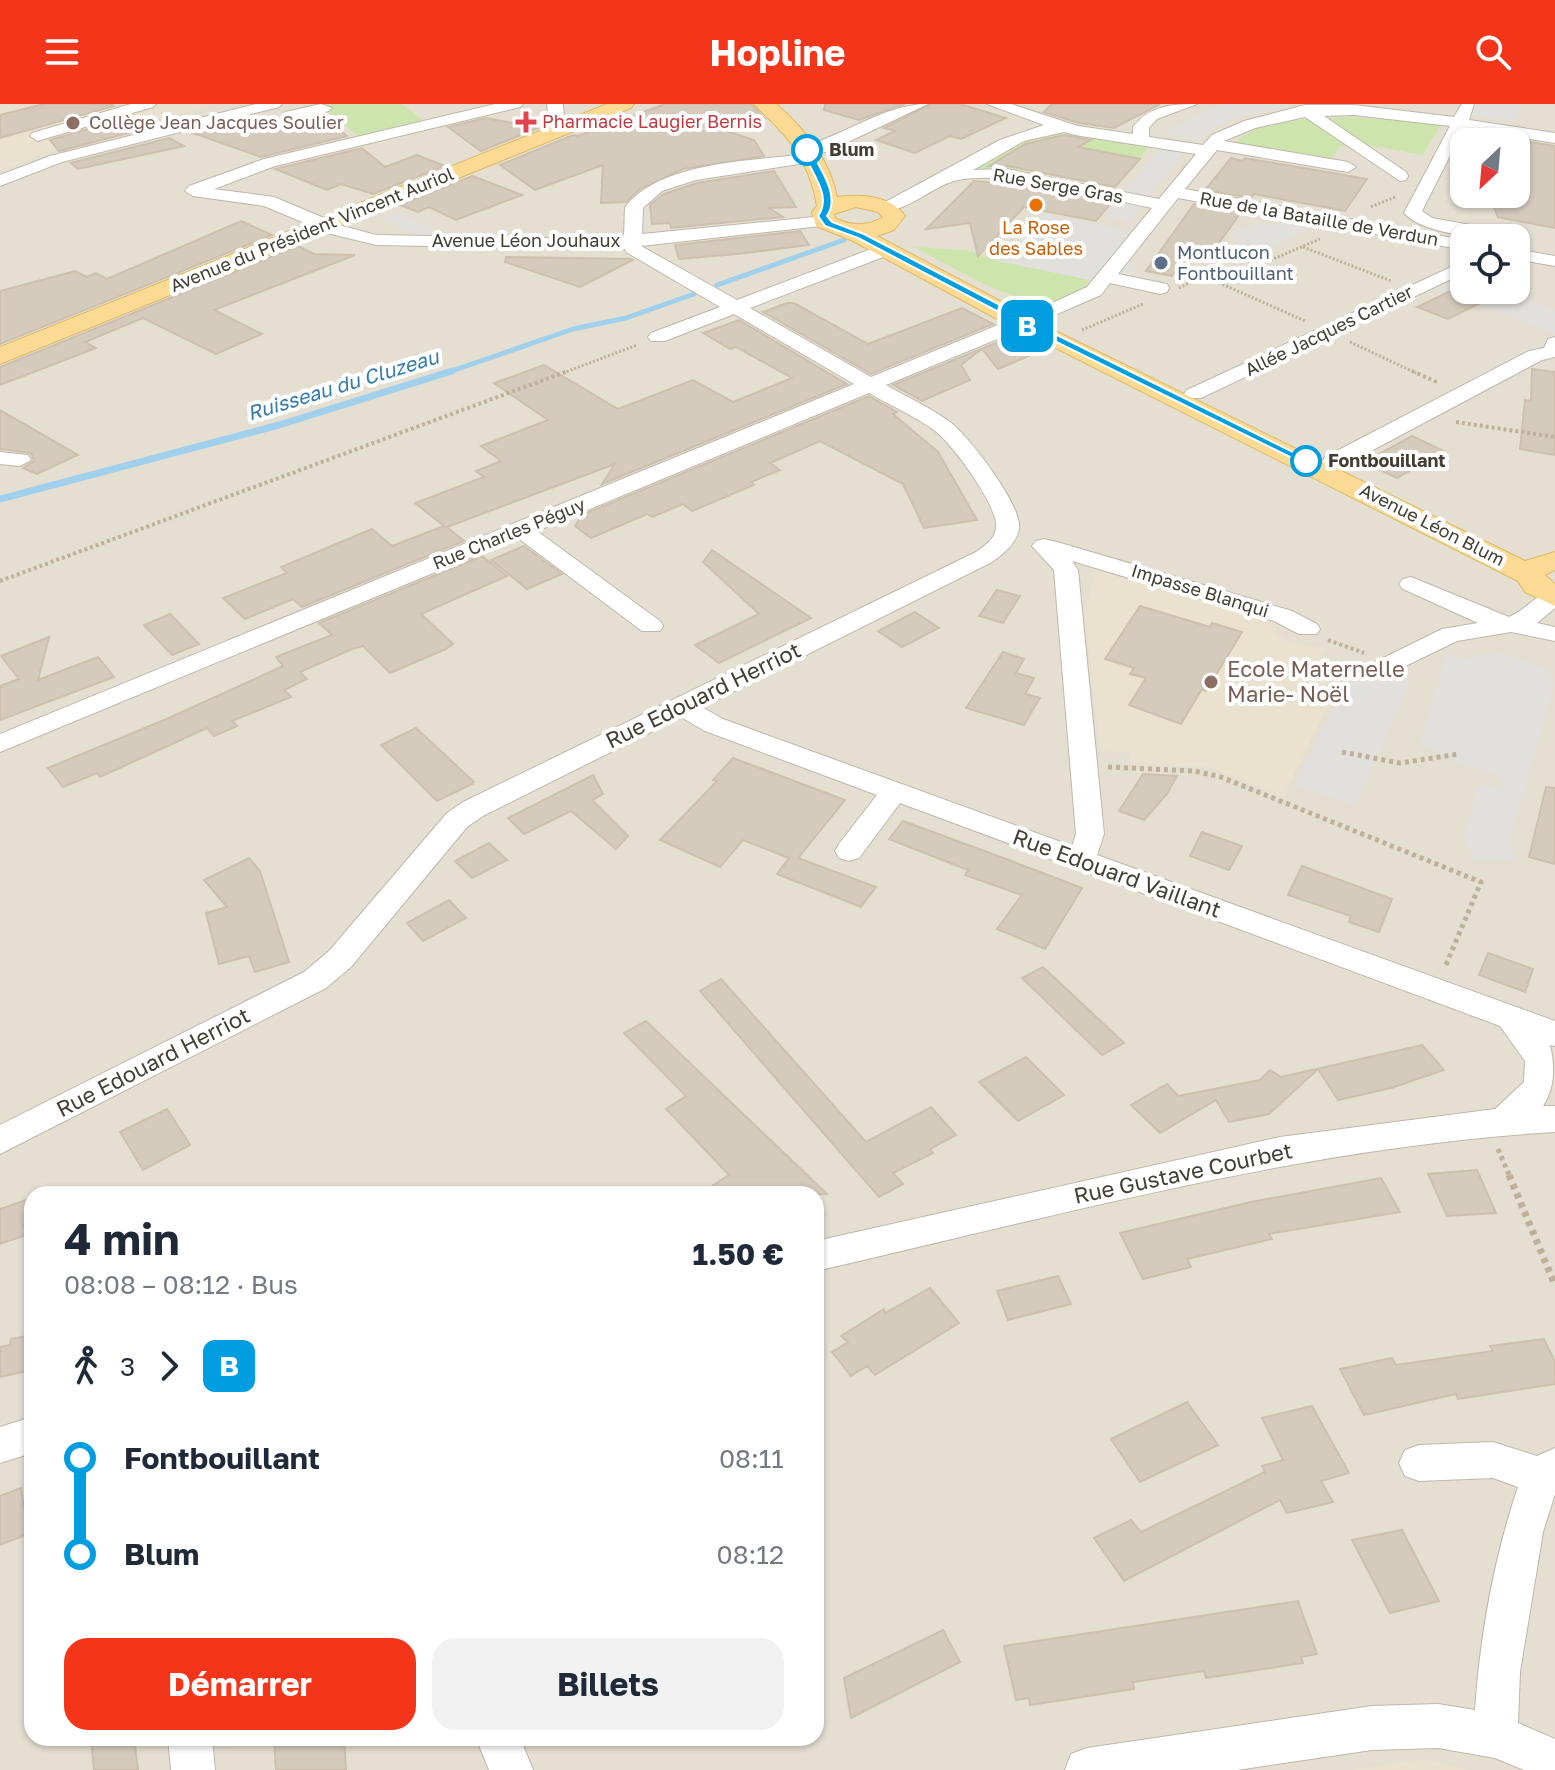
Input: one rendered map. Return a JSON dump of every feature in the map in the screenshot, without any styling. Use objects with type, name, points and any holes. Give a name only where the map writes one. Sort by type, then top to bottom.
[{"type":"main road","name":"Avenue du Président Vincent Auriol","points":[[0,356],[624,104]]},
{"type":"main road","points":[[764,104],[796,134],[809,154],[831,212],[868,231],[886,216],[856,201],[831,212]]},
{"type":"main road","name":"Avenue Léon Blum","points":[[831,212],[885,250],[1194,394],[1544,566]]},
{"type":"main road","name":"Avenue Léon Blum","points":[[886,216],[884,236],[901,250],[1037,320],[1544,566]]},
{"type":"main road","name":"Avenue Léon Blum","points":[[1544,566],[1536,586],[1554,597]]},
{"type":"street","points":[[38,136],[148,104]]},
{"type":"street","points":[[0,181],[56,159],[275,104],[285,120],[324,108]]},
{"type":"street","name":"Avenue Léon Jouhaux","points":[[515,104],[270,162],[193,191],[268,201],[325,225],[376,240],[594,244],[831,212]]},
{"type":"street","points":[[555,104],[556,126],[564,128]]},
{"type":"street","points":[[920,104],[809,154],[693,175],[656,187],[634,207],[632,248],[942,426],[961,444],[1005,511],[1010,523],[1008,536]]},
{"type":"street","points":[[995,104],[1054,121],[1064,127]]},
{"type":"street","points":[[1141,140],[1141,127],[1151,116],[1189,104]]},
{"type":"street","points":[[1450,226],[1427,222],[1413,213],[1469,104]]},
{"type":"street","points":[[1210,147],[1231,130],[1302,108],[1366,110],[1461,122],[1506,121],[1555,138]]},
{"type":"street","points":[[1302,108],[1400,176]]},
{"type":"street","points":[[886,216],[1012,139],[1034,130],[1064,127],[1348,167]]},
{"type":"street","name":"Rue Charles Péguy","points":[[0,744],[872,384],[1037,320],[1094,291],[1210,147]]},
{"type":"street","name":"Rue Serge Gras","points":[[953,175],[1006,174],[1168,198]]},
{"type":"street","name":"Rue de la Bataille de Verdun","points":[[1168,198],[1450,243]]},
{"type":"street","points":[[658,337],[885,250]]},
{"type":"street","points":[[1530,257],[1555,261]]},
{"type":"street","name":"Allée Jacques Cartier","points":[[1194,394],[1450,273]]},
{"type":"street","points":[[1106,277],[1160,288]]},
{"type":"street","points":[[1333,462],[1554,348]]},
{"type":"street","points":[[520,529],[651,626]]},
{"type":"street","name":"Impasse Blanqui","points":[[1008,536],[1283,616],[1308,629]]},
{"type":"street","name":"Rue Edouard Herriot","points":[[0,1140],[315,980],[340,959],[457,820],[473,809],[984,557],[1008,536]]},
{"type":"street","points":[[1049,547],[1066,570],[1090,834],[1081,860]]},
{"type":"street","points":[[1066,570],[1072,564],[1090,558]]},
{"type":"street","points":[[1411,584],[1462,611],[1507,626],[1555,634]]},
{"type":"street","points":[[1386,666],[1451,634],[1507,626],[1531,617],[1554,597]]},
{"type":"street","points":[[1507,626],[1517,653]]},
{"type":"street","name":"Rue Edouard Vaillant","points":[[682,706],[714,725],[1555,1034]]},
{"type":"street","points":[[849,851],[895,791]]},
{"type":"street","points":[[1496,1121],[1541,1091],[1545,1074],[1541,1050],[1530,1034],[1505,1015]]},
{"type":"street","name":"Rue Gustave Courbet","points":[[824,1254],[1280,1151],[1496,1121],[1555,1119]]},
{"type":"street","points":[[0,1445],[24,1438]]},
{"type":"street","points":[[1419,1463],[1493,1460],[1548,1471],[1523,1532],[1499,1672],[1496,1736]]},
{"type":"street","points":[[1087,1770],[1372,1728],[1438,1726],[1496,1736],[1555,1761]]},
{"type":"street","points":[[191,1746],[193,1770]]},
{"type":"street","points":[[501,1746],[511,1770]]},
{"type":"path","points":[[1302,247],[1415,290]]},
{"type":"path","points":[[1037,320],[1144,303]]},
{"type":"path","points":[[0,581],[658,337]]},
{"type":"path","points":[[1419,416],[1555,437]]},
{"type":"path","points":[[1308,629],[1359,653],[1378,652],[1386,666]]},
{"type":"path","points":[[1342,752],[1386,764],[1424,762],[1459,754]]},
{"type":"path","points":[[1084,766],[1194,771],[1221,777],[1481,882],[1435,990]]},
{"type":"path","points":[[1496,1121],[1555,1285]]},
{"type":"shaded area","points":[[0,104],[1555,104],[1555,1770],[0,1770]]},
{"type":"shaded area","name":"Collège Jean Jacques Soulier","points":[[0,104],[216,104],[77,141],[0,170]]},
{"type":"shaded area","points":[[1228,104],[1282,104],[1289,108],[1246,115],[1218,125],[1196,140],[1164,133],[1204,111]]},
{"type":"shaded area","points":[[1462,104],[1523,104],[1513,122],[1457,113]]},
{"type":"shaded area","points":[[1161,149],[1184,153],[1128,221],[1103,216]]},
{"type":"shaded area","points":[[395,213],[449,235],[418,235],[380,219]]},
{"type":"shaded area","points":[[1041,214],[1148,235],[1126,263],[1136,266],[1121,286],[999,261]]},
{"type":"shaded area","points":[[1285,221],[1312,228],[1253,254],[1242,249],[1234,252],[1225,248],[1240,239],[1231,234],[1260,222],[1272,226]]},
{"type":"shaded area","points":[[1450,284],[1450,293],[1440,289]]},
{"type":"shaded area","points":[[1530,301],[1555,310],[1555,334],[1478,304],[1530,304]]},
{"type":"shaded area","name":"Ecole Maternelle Marie- Noël","points":[[1095,570],[1273,622],[1278,635],[1289,643],[1325,648],[1319,658],[1331,662],[1330,702],[1283,797],[1211,767],[1130,763],[1128,752],[1100,751],[1085,616]]},
{"type":"shaded area","points":[[1502,653],[1546,669],[1554,683],[1509,842],[1517,860],[1472,859],[1465,836],[1478,784],[1501,790],[1503,784],[1497,774],[1449,760],[1441,757],[1440,751],[1419,745],[1447,655],[1469,660],[1474,655]]},
{"type":"shaded area","points":[[1354,664],[1411,680],[1355,805],[1294,785]]},
{"type":"shaded area","points":[[1423,1759],[1467,1770],[1353,1770]]},
{"type":"green space","points":[[319,104],[402,104],[424,121],[358,136]]},
{"type":"green space","points":[[1344,117],[1440,126],[1423,155],[1373,146],[1340,146],[1330,161],[1235,144],[1245,135],[1271,124]]},
{"type":"green space","points":[[1057,133],[1148,147],[1140,159],[1116,154],[1091,183],[1029,171],[969,170],[1039,135]]},
{"type":"green space","points":[[914,247],[965,250],[999,261],[1090,280],[1072,295],[1051,301],[1028,299],[978,281]]},
{"type":"building","points":[[44,104],[114,106],[0,138],[0,115]]},
{"type":"building","points":[[665,104],[751,104],[765,119],[720,129],[754,140],[764,156],[683,169],[640,189],[626,202],[601,203],[603,165],[535,190],[500,165],[573,135],[578,136]]},
{"type":"building","points":[[825,104],[905,104],[859,120],[824,110]]},
{"type":"building","points":[[931,104],[960,104],[1006,118],[961,139],[950,136],[915,153],[876,140],[895,131],[884,128]]},
{"type":"building","points":[[1052,104],[1160,104],[1114,128],[1079,123],[1044,112]]},
{"type":"building","points":[[132,116],[151,127],[59,151],[50,140]]},
{"type":"building","points":[[324,118],[347,136],[261,157],[193,133],[253,120],[263,129]]},
{"type":"building","points":[[486,118],[538,128],[481,151],[448,127]]},
{"type":"building","points":[[1064,135],[1091,140],[1078,147],[1140,159],[1115,187],[1007,166],[989,166],[1025,144]]},
{"type":"building","points":[[169,138],[184,146],[78,169],[71,163]]},
{"type":"building","points":[[1530,142],[1555,146],[1555,228],[1498,217],[1494,208],[1530,208]]},
{"type":"building","points":[[362,148],[385,167],[417,155],[445,166],[373,194],[341,184],[327,190],[275,169]]},
{"type":"building","points":[[1231,158],[1367,179],[1345,211],[1254,194],[1251,198],[1205,190]]},
{"type":"building","points":[[774,171],[796,207],[769,208],[783,217],[671,228],[670,223],[652,224],[650,205],[664,194],[697,183]]},
{"type":"building","points":[[472,176],[522,195],[456,220],[429,207],[418,212],[400,205]]},
{"type":"building","points":[[974,181],[1028,185],[1112,202],[1096,221],[1024,207],[978,256],[970,223],[926,229]]},
{"type":"building","points":[[1194,204],[1241,212],[1207,260],[1187,256],[1172,276],[1146,271]]},
{"type":"building","points":[[241,221],[272,235],[0,344],[0,291],[75,271],[87,277],[96,273],[107,279]]},
{"type":"building","points":[[800,231],[809,245],[679,259],[675,245]]},
{"type":"building","points":[[298,246],[314,254],[355,255],[214,310],[262,334],[216,354],[143,318],[85,342],[96,348],[0,385],[0,367]]},
{"type":"building","points":[[506,257],[633,260],[580,287],[505,262]]},
{"type":"building","points":[[1450,291],[1450,304],[1478,304],[1448,319],[1417,307]]},
{"type":"building","points":[[794,303],[868,344],[962,308],[993,324],[871,374],[763,312]]},
{"type":"building","points":[[739,320],[847,384],[602,484],[615,464],[447,527],[464,541],[302,607],[293,599],[245,619],[223,598],[287,573],[281,567],[372,529],[392,546],[444,526],[415,503],[484,477],[476,471],[501,461],[481,446],[548,420],[494,383],[544,365],[618,409],[693,380],[733,402],[792,378],[703,333]]},
{"type":"building","points":[[1015,335],[1043,350],[998,369],[982,349],[961,365],[970,380],[922,401],[893,385]]},
{"type":"building","points":[[1532,369],[1555,372],[1555,455],[1520,449],[1525,400],[1531,401]]},
{"type":"building","points":[[869,396],[897,412],[893,414],[938,452],[977,520],[924,528],[903,484],[820,441],[770,463],[780,470],[751,482],[754,485],[692,511],[683,504],[652,517],[647,514],[591,538],[575,526],[582,515]]},
{"type":"building","points":[[0,410],[78,455],[37,474],[23,468],[34,461],[31,453],[0,449]]},
{"type":"building","points":[[1412,436],[1444,451],[1397,478],[1364,462]]},
{"type":"building","points":[[524,546],[562,574],[527,589],[491,560]]},
{"type":"building","points":[[712,550],[811,618],[719,663],[695,645],[759,614],[703,562]]},
{"type":"building","points":[[482,556],[507,576],[421,614],[453,644],[446,649],[390,673],[363,646],[352,649],[300,672],[307,679],[284,690],[291,697],[232,721],[237,726],[214,736],[207,728],[100,777],[97,773],[63,787],[48,768],[283,666],[276,657],[332,635],[319,623]]},
{"type":"building","points":[[997,590],[1020,596],[1003,623],[979,616]]},
{"type":"building","points":[[1140,606],[1210,627],[1212,623],[1242,632],[1206,691],[1202,689],[1181,724],[1129,705],[1146,678],[1130,674],[1134,668],[1105,659]]},
{"type":"building","points":[[915,612],[939,628],[902,647],[878,631]]},
{"type":"building","points":[[170,614],[199,644],[172,655],[144,625]]},
{"type":"building","points":[[49,637],[38,680],[98,657],[114,677],[0,720],[0,686],[19,679],[1,656]]},
{"type":"building","points":[[1003,652],[1024,659],[1016,673],[1034,678],[1025,694],[1040,698],[1024,725],[966,708]]},
{"type":"building","points":[[416,728],[474,782],[437,801],[381,745]]},
{"type":"building","points":[[733,758],[845,800],[798,858],[876,887],[861,907],[777,874],[789,858],[743,840],[720,867],[660,840],[717,781],[713,780]]},
{"type":"building","points":[[1143,774],[1177,776],[1167,794],[1144,820],[1119,811]]},
{"type":"building","points":[[593,775],[603,794],[592,800],[628,836],[616,849],[571,811],[524,834],[508,818]]},
{"type":"building","points":[[1546,787],[1555,788],[1555,864],[1529,857]]},
{"type":"building","points":[[903,821],[1082,888],[1045,949],[997,929],[1022,895],[965,875],[968,870],[889,839]]},
{"type":"building","points":[[1202,832],[1242,846],[1229,870],[1190,856]]},
{"type":"building","points":[[489,843],[507,860],[472,878],[455,861]]},
{"type":"building","points":[[249,858],[260,871],[289,962],[255,972],[249,956],[219,964],[206,913],[227,907],[204,880]]},
{"type":"building","points":[[1302,866],[1392,899],[1379,932],[1349,922],[1351,916],[1288,895]]},
{"type":"building","points":[[449,900],[466,918],[423,941],[407,923]]},
{"type":"building","points":[[1488,953],[1533,969],[1525,992],[1479,975]]},
{"type":"building","points":[[1043,967],[1124,1043],[1102,1055],[1022,978]]},
{"type":"building","points":[[721,979],[866,1142],[931,1107],[956,1135],[930,1149],[933,1153],[893,1173],[903,1184],[879,1197],[700,991]]},
{"type":"building","points":[[646,1021],[819,1186],[712,1186],[729,1175],[666,1109],[686,1096],[624,1033]]},
{"type":"building","points":[[1422,1045],[1444,1070],[1391,1088],[1338,1100],[1318,1069],[1269,1114],[1229,1122],[1216,1100],[1160,1133],[1131,1105],[1167,1084],[1178,1096],[1260,1080],[1270,1070],[1281,1077]]},
{"type":"building","points":[[1026,1057],[1064,1095],[1018,1121],[979,1082]]},
{"type":"building","points":[[167,1109],[190,1145],[143,1170],[120,1132]]},
{"type":"building","points":[[1477,1170],[1496,1213],[1447,1216],[1428,1174]]},
{"type":"building","points":[[1381,1178],[1400,1212],[1269,1234],[1272,1239],[1187,1259],[1191,1267],[1143,1279],[1120,1233],[1251,1202]]},
{"type":"building","points":[[24,1201],[24,1236],[0,1244],[0,1209]]},
{"type":"building","points":[[1058,1276],[1071,1304],[1008,1320],[997,1291]]},
{"type":"building","points":[[930,1288],[959,1323],[875,1375],[867,1366],[851,1376],[832,1352],[848,1342],[841,1336],[884,1309],[885,1313]]},
{"type":"building","points":[[24,1337],[24,1372],[0,1377],[0,1347],[10,1345],[11,1339]]},
{"type":"building","points":[[1544,1339],[1555,1362],[1555,1384],[1458,1399],[1456,1394],[1364,1415],[1340,1369],[1392,1358],[1396,1365],[1493,1351],[1490,1346]]},
{"type":"building","points":[[1187,1402],[1218,1445],[1140,1482],[1111,1439]]},
{"type":"building","points":[[1312,1406],[1349,1473],[1321,1481],[1333,1502],[1287,1513],[1280,1500],[1124,1581],[1094,1538],[1131,1520],[1141,1532],[1265,1472],[1262,1466],[1283,1460],[1262,1418]]},
{"type":"building","points":[[21,1488],[24,1536],[0,1545],[0,1496]]},
{"type":"building","points":[[1402,1530],[1439,1601],[1390,1613],[1352,1540]]},
{"type":"building","points":[[1298,1601],[1317,1654],[1301,1657],[1303,1663],[1206,1678],[1204,1671],[1133,1682],[1134,1689],[1030,1705],[1029,1698],[1016,1700],[1004,1646]]},
{"type":"building","points":[[943,1630],[960,1662],[851,1718],[844,1678]]},
{"type":"building","points":[[92,1746],[135,1746],[138,1770],[94,1770]]},
{"type":"building","points":[[274,1746],[344,1746],[346,1770],[276,1770]]},
{"type":"waterway","name":"Ruisseau du Cluzeau","points":[[717,285],[844,240]]},
{"type":"waterway","name":"Ruisseau du Cluzeau","points":[[450,372],[573,329],[626,318],[694,294]]},
{"type":"waterway","name":"Ruisseau du Cluzeau","points":[[0,499],[279,425],[450,372]]},
{"type":"bus line","name":"B","points":[[807,150],[827,192],[828,207],[822,216],[828,224],[861,236],[1001,309],[1017,324],[1033,327],[1306,461]]},
{"type":"place","name":"Pharmacie Laugier Bernis","points":[[526,122]]},
{"type":"place","name":"Collège Jean Jacques Soulier","points":[[73,123]]},
{"type":"place","name":"Blum","points":[[807,150]]},
{"type":"place","name":"La Rose des Sables","points":[[1036,205]]},
{"type":"place","name":"Montlucon Fontbouillant","points":[[1161,263]]},
{"type":"place","name":"Fontbouillant","points":[[1306,461]]},
{"type":"place","name":"Ecole Maternelle Marie- Noël","points":[[1211,682]]}]
